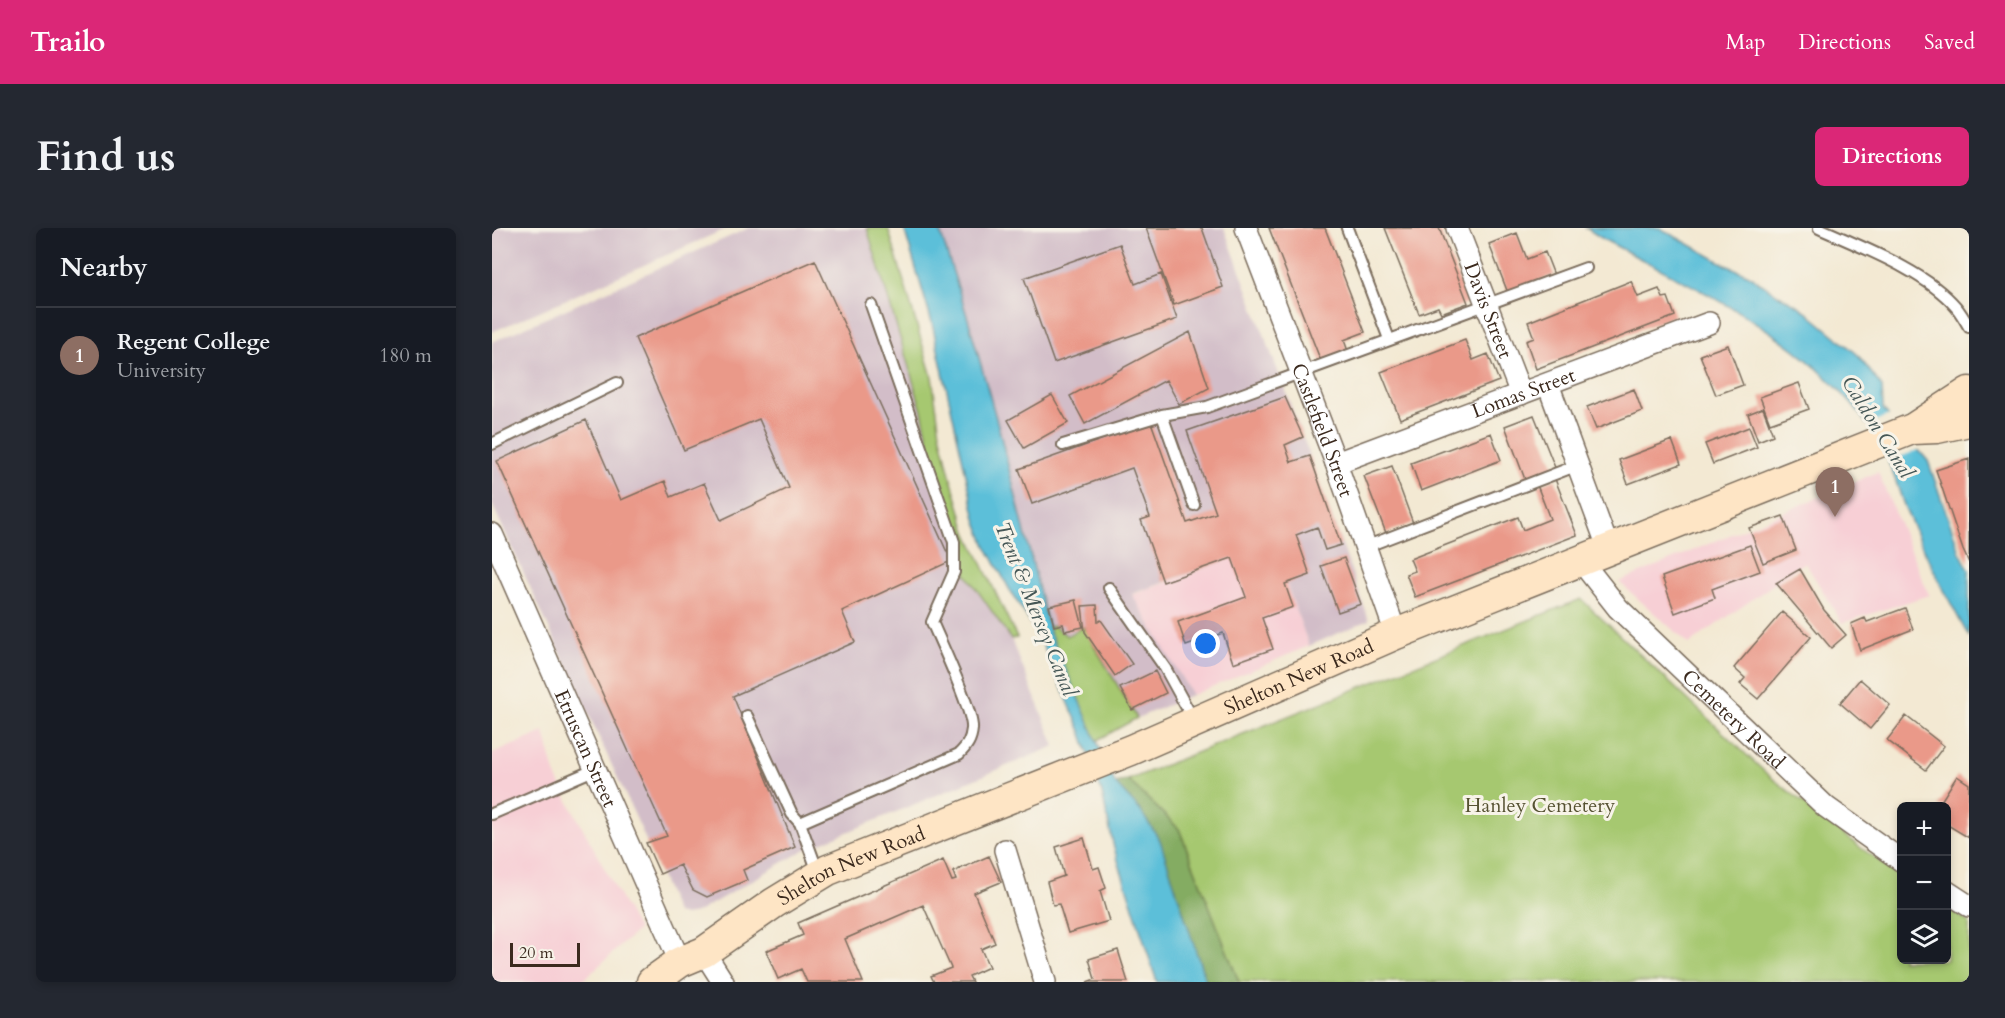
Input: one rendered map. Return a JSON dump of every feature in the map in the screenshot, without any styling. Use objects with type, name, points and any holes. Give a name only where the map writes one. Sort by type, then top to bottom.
[{"type":"main road","points":[[1912,429],[1936,411],[1969,392]]},
{"type":"main road","name":"Shelton New Road","points":[[652,982],[820,875],[1131,750],[1396,634],[1912,429],[1937,428],[1969,421]]},
{"type":"street","name":"Castlefield Street","points":[[1246,228],[1336,463],[1396,634]]},
{"type":"street","name":"Davis Street","points":[[1457,228],[1521,394]]},
{"type":"street","name":"Lomas Street","points":[[1336,463],[1709,323]]},
{"type":"street","points":[[1548,384],[1610,550]]},
{"type":"street","name":"Etruscan Street","points":[[492,534],[498,564],[596,769],[692,957],[723,982]]},
{"type":"street","name":"Cemetery Road","points":[[1581,561],[1618,608],[1826,807],[1897,857]]},
{"type":"street","points":[[1005,850],[1045,982]]},
{"type":"street","points":[[1951,894],[1969,906]]},
{"type":"lane","points":[[1347,228],[1389,339]]},
{"type":"lane","points":[[1819,228],[1888,260],[1928,283],[1955,306],[1969,327]]},
{"type":"lane","points":[[1063,445],[1162,415],[1207,407],[1486,303],[1587,268]]},
{"type":"lane","points":[[800,823],[959,754],[968,744],[973,726],[932,622],[954,572],[954,542],[871,305]]},
{"type":"lane","points":[[492,444],[617,383]]},
{"type":"lane","points":[[1162,415],[1194,505]]},
{"type":"lane","points":[[1365,547],[1578,465]]},
{"type":"lane","points":[[1109,588],[1165,668],[1195,722]]},
{"type":"lane","points":[[747,716],[792,814],[800,823],[820,875]]},
{"type":"lane","points":[[492,814],[596,769]]},
{"type":"shaded area","points":[[492,228],[728,228],[492,332]]},
{"type":"shaded area","points":[[749,228],[867,228],[922,411],[936,474],[966,574],[1011,639],[1055,746],[804,850],[696,913],[685,915],[676,913],[642,831],[492,504],[492,342]]},
{"type":"shaded area","points":[[939,228],[1224,228],[1369,620],[1309,646],[1272,544],[1132,594],[1192,695],[1137,718],[1083,627],[1067,636],[1054,626],[1048,627],[998,425]]},
{"type":"shaded area","points":[[1878,472],[1929,595],[1842,623],[1805,562],[1689,644],[1619,582]]},
{"type":"shaded area","points":[[1272,544],[1309,646],[1192,695],[1132,595]]},
{"type":"shaded area","points":[[544,732],[555,773],[566,797],[638,930],[581,982],[492,982],[492,754]]},
{"type":"green space","points":[[867,228],[888,228],[932,377],[940,433],[967,532],[1017,638],[1011,639],[966,574],[936,474],[922,411]]},
{"type":"green space","name":"Hanley Cemetery","points":[[1581,599],[1767,774],[1861,848],[1897,873],[1897,964],[1951,964],[1951,911],[1969,922],[1969,982],[1239,982],[1179,829],[1128,780]]},
{"type":"green space","points":[[1054,626],[1067,636],[1083,627],[1137,718],[1096,741],[1050,633],[1048,627]]},
{"type":"green space","points":[[1128,780],[1179,829],[1239,982],[1206,982],[1198,957],[1115,783]]},
{"type":"water","name":"Trent & Mersey Canal","points":[[904,228],[939,228],[998,425],[1050,633],[1115,783],[1140,810],[1160,840],[1206,982],[1157,982],[1114,848],[1102,793],[1081,731],[1039,636],[986,546],[976,519],[932,323]]},
{"type":"water","name":"Caldon Canal","points":[[1586,228],[1660,228],[1728,266],[1747,274],[1799,306],[1857,354],[1882,387],[1883,409],[1928,461],[1960,552],[1969,570],[1969,637],[1922,546],[1879,445],[1861,416],[1835,386],[1806,359],[1742,314]]},
{"type":"pier","points":[[1892,414],[1921,449],[1884,463],[1863,426]]},
{"type":"building","points":[[1146,228],[1202,228],[1223,287],[1174,305]]},
{"type":"building","points":[[1269,228],[1325,228],[1365,332],[1344,340],[1349,354],[1322,364]]},
{"type":"building","points":[[1385,228],[1439,228],[1468,303],[1441,313],[1438,307],[1419,314]]},
{"type":"building","points":[[1517,233],[1527,259],[1545,252],[1554,275],[1508,293],[1489,244]]},
{"type":"building","points":[[1120,244],[1135,284],[1161,274],[1177,319],[1054,363],[1024,278]]},
{"type":"building","points":[[815,260],[951,561],[842,611],[855,642],[733,696],[795,847],[743,870],[747,880],[707,897],[693,890],[680,865],[660,874],[646,843],[667,836],[497,461],[586,420],[621,500],[665,481],[671,497],[704,483],[721,520],[789,488],[759,419],[684,450],[635,338]]},
{"type":"building","points":[[1631,281],[1638,297],[1659,289],[1663,298],[1668,297],[1675,316],[1536,369],[1526,341],[1534,338],[1528,322]]},
{"type":"building","points":[[1190,332],[1209,388],[1179,404],[1166,380],[1085,424],[1070,396]]},
{"type":"building","points":[[1465,340],[1473,360],[1488,354],[1499,381],[1400,419],[1381,372]]},
{"type":"building","points":[[1728,345],[1743,385],[1716,395],[1700,355]]},
{"type":"building","points":[[1799,383],[1809,409],[1770,423],[1760,397]]},
{"type":"building","points":[[1634,389],[1642,411],[1596,429],[1587,407]]},
{"type":"building","points":[[1052,395],[1068,423],[1024,448],[1008,420]]},
{"type":"building","points":[[1285,397],[1303,437],[1285,445],[1291,462],[1310,456],[1341,545],[1325,550],[1317,527],[1296,535],[1310,575],[1285,584],[1293,607],[1262,618],[1273,649],[1233,663],[1223,633],[1186,646],[1178,622],[1246,597],[1232,558],[1163,582],[1141,520],[1150,517],[1132,468],[1032,504],[1019,469],[1151,422],[1187,523],[1216,513],[1187,431]]},
{"type":"building","points":[[1763,408],[1773,435],[1758,441],[1748,414]]},
{"type":"building","points":[[1534,415],[1556,470],[1526,482],[1505,426]]},
{"type":"building","points":[[1749,427],[1757,447],[1713,464],[1705,444]]},
{"type":"building","points":[[1491,433],[1501,460],[1421,491],[1411,463]]},
{"type":"building","points":[[1672,440],[1681,464],[1628,484],[1619,460]]},
{"type":"building","points":[[1969,459],[1969,563],[1936,470]]},
{"type":"building","points":[[1392,466],[1413,523],[1386,533],[1364,476]]},
{"type":"building","points":[[1555,479],[1577,535],[1415,597],[1406,574],[1415,571],[1410,559],[1518,517],[1523,530],[1550,519],[1537,485]]},
{"type":"building","points":[[1783,516],[1796,550],[1763,563],[1749,528]]},
{"type":"building","points":[[1750,545],[1760,571],[1712,589],[1715,598],[1675,613],[1662,577]]},
{"type":"building","points":[[1344,558],[1361,604],[1338,612],[1321,566]]},
{"type":"building","points":[[1800,569],[1824,610],[1846,635],[1831,648],[1776,583]]},
{"type":"building","points":[[1076,600],[1083,627],[1065,631],[1063,624],[1054,626],[1049,606]]},
{"type":"building","points":[[1097,605],[1098,622],[1101,620],[1132,664],[1115,676],[1085,632],[1082,606]]},
{"type":"building","points":[[1905,608],[1913,629],[1860,650],[1851,624],[1865,618],[1867,622]]},
{"type":"building","points":[[1782,612],[1811,637],[1758,699],[1740,684],[1745,678],[1734,668]]},
{"type":"building","points":[[1155,671],[1166,693],[1132,710],[1120,688]]},
{"type":"building","points":[[1860,679],[1890,705],[1870,729],[1840,703]]},
{"type":"building","points":[[1906,716],[1944,746],[1926,770],[1887,740]]},
{"type":"building","points":[[1957,776],[1969,784],[1969,838],[1951,827],[1951,802],[1941,802]]},
{"type":"building","points":[[1084,838],[1093,869],[1099,867],[1106,888],[1100,891],[1109,921],[1068,933],[1059,904],[1053,905],[1047,882],[1064,876],[1056,847]]},
{"type":"building","points":[[989,856],[1001,882],[974,893],[995,943],[981,949],[989,967],[969,976],[972,982],[934,982],[931,976],[951,968],[923,905],[845,939],[863,982],[807,982],[801,969],[778,979],[766,951],[803,935],[798,923],[943,860],[952,881],[956,880],[953,872]]},
{"type":"building","points":[[1118,950],[1128,982],[1087,982],[1095,979],[1089,959]]},
{"type":"place","name":"Regent College","points":[[1835,517]]}]
